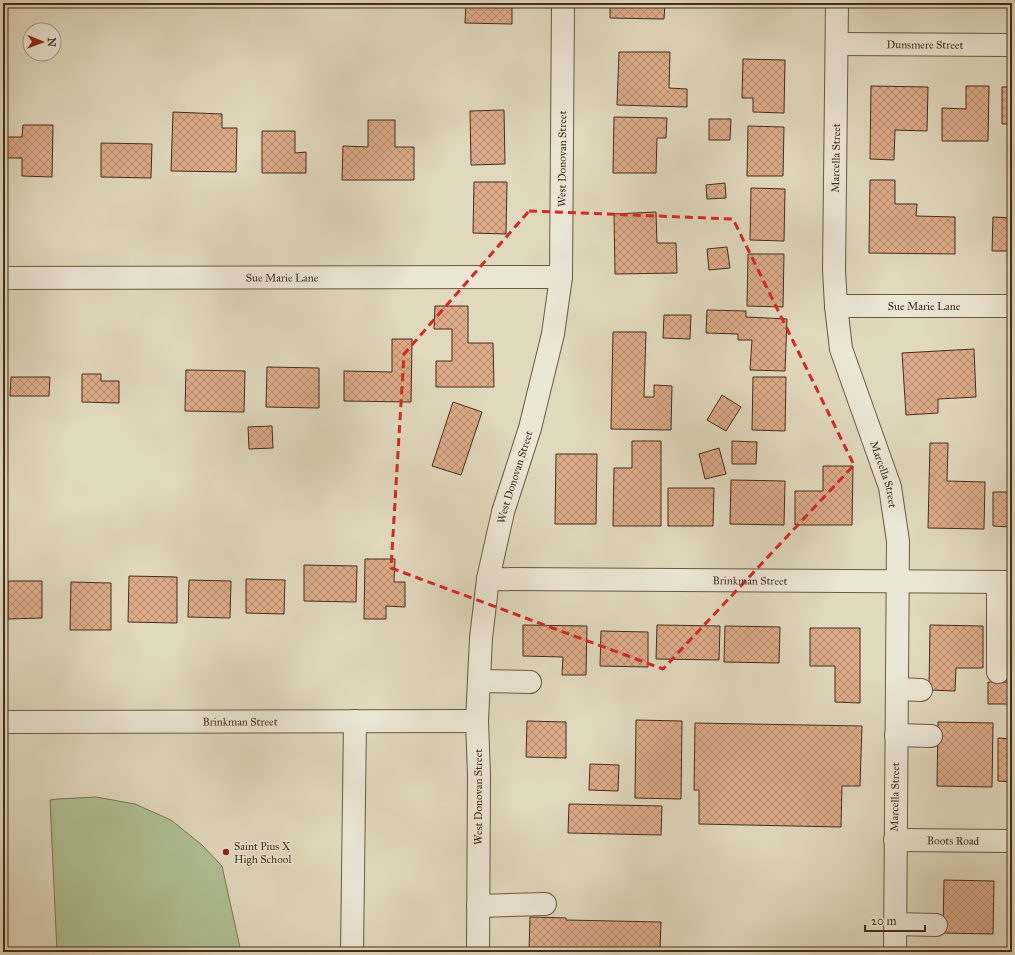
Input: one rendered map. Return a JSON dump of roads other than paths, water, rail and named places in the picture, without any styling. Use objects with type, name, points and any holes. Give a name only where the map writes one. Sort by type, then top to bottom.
[{"type":"street","name":"West Donovan Street","points":[[478,952],[479,775],[477,721],[481,638],[488,579],[503,512],[530,428],[553,334],[562,277],[563,3]]},
{"type":"street","name":"Marcella Street","points":[[837,3],[834,270],[836,306],[841,348],[890,487],[898,541],[895,952]]},
{"type":"street","name":"Dunsmere Street","points":[[837,44],[1012,45]]},
{"type":"street","name":"Sue Marie Lane","points":[[3,278],[562,277]]},
{"type":"street","name":"Sue Marie Lane","points":[[836,306],[1012,306]]},
{"type":"street","name":"Brinkman Street","points":[[488,579],[1005,582]]},
{"type":"street","points":[[998,672],[1005,582]]},
{"type":"street","points":[[479,681],[530,682]]},
{"type":"street","points":[[896,689],[921,690]]},
{"type":"street","points":[[352,952],[355,721]]},
{"type":"street","name":"Brinkman Street","points":[[3,722],[477,721]]},
{"type":"street","points":[[896,735],[931,736]]},
{"type":"street","name":"Boots Road","points":[[895,840],[1012,841]]},
{"type":"street","points":[[478,906],[545,904]]},
{"type":"street","points":[[895,924],[936,925]]},
{"type":"place","name":"Saint Pius X High School","points":[[226,852]]}]
